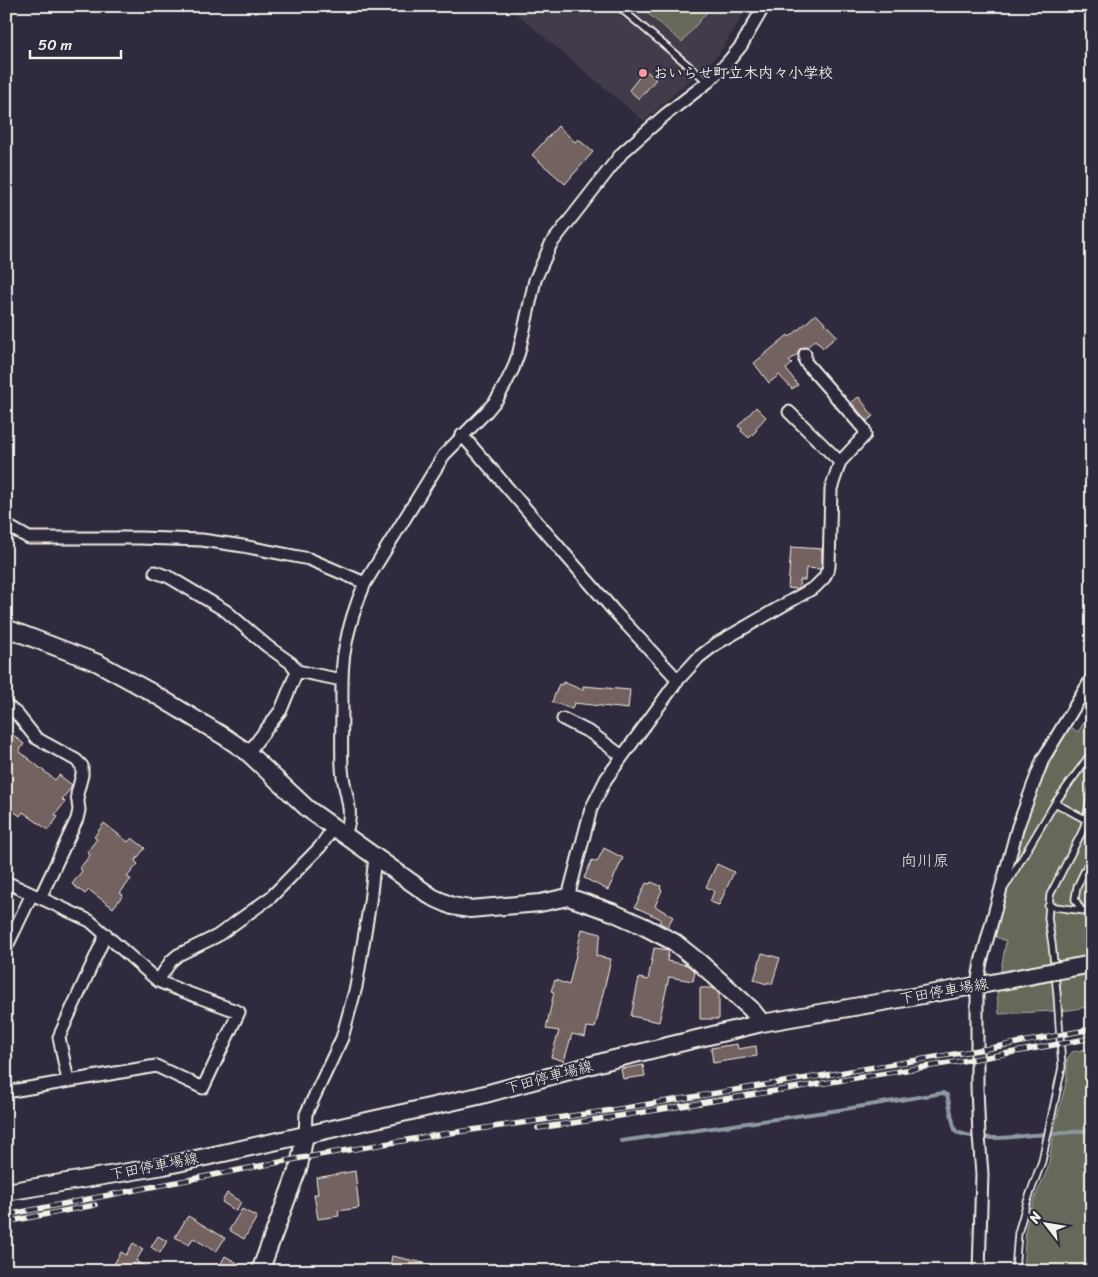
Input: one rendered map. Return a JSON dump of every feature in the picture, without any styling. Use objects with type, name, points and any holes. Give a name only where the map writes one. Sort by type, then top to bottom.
[{"type":"main road","points":[[6,628],[98,663],[151,692],[225,737],[248,753],[308,809],[432,897],[452,906],[470,909],[540,903],[568,897],[612,912],[674,942],[699,962],[750,1009],[762,1023]]},
{"type":"main road","name":"下田停車場線","points":[[6,1192],[164,1166],[305,1135],[478,1096],[610,1060],[762,1023],[1092,964]]},
{"type":"main road","points":[[260,1271],[298,1166],[305,1135]]},
{"type":"street","points":[[158,981],[171,961],[178,955],[217,936],[271,897],[320,847],[349,825],[350,813],[342,769],[342,680],[344,650],[349,628],[365,583],[444,455],[497,400],[513,369],[519,352],[535,280],[551,244],[622,153],[708,82],[727,63],[741,46],[764,6]]},
{"type":"street","points":[[568,897],[591,810],[606,779],[678,680],[699,657],[716,644],[815,587],[824,578],[829,567],[831,489],[840,462],[865,435],[864,429],[808,365],[804,354]]},
{"type":"street","points":[[789,412],[840,462]]},
{"type":"street","points":[[462,435],[614,611],[678,680]]},
{"type":"street","points":[[6,525],[29,538],[202,540],[243,546],[309,558],[365,583]]},
{"type":"street","points":[[155,572],[169,577],[226,611],[267,646],[291,663],[297,671],[342,680]]},
{"type":"street","points":[[248,753],[281,710],[297,671]]},
{"type":"street","points":[[979,1271],[982,1174],[977,1087],[981,962],[1018,826],[1044,759],[1092,678]]},
{"type":"street","points":[[6,705],[17,714],[36,738],[76,760],[82,766],[82,775],[77,794],[79,810],[77,819],[6,948]]},
{"type":"street","points":[[563,719],[591,733],[622,756]]},
{"type":"street","points":[[305,1135],[306,1114],[342,1038],[356,987],[370,902],[374,857]]},
{"type":"street","points":[[6,882],[90,921],[158,981],[239,1012],[203,1088],[156,1066],[6,1092]]},
{"type":"street","points":[[68,1081],[59,1037],[106,934]]},
{"type":"lane","points":[[618,6],[708,82]]},
{"type":"lane","points":[[998,900],[1055,803],[1092,752]]},
{"type":"lane","points":[[1015,1271],[1018,1233],[1042,1160],[1062,1066],[1048,906],[1050,895],[1089,822],[1092,789]]},
{"type":"lane","points":[[1055,803],[1089,822]]},
{"type":"lane","points":[[1081,910],[1075,899],[1077,887],[1092,855]]},
{"type":"lane","points":[[1048,906],[1092,912]]},
{"type":"shaded area","name":"おいらせ町立木内々小学校","points":[[507,6],[748,6],[719,54],[644,121]]},
{"type":"green space","points":[[639,6],[712,6],[682,42]]},
{"type":"green space","points":[[1092,709],[1092,1006],[1070,1010],[999,1014],[997,993],[1006,941],[994,936],[1019,842],[1038,789],[1069,726],[1078,732]]},
{"type":"green space","points":[[1092,1048],[1092,1271],[1023,1271],[1026,1227],[1034,1200],[1048,1168],[1055,1125],[1067,1079],[1067,1059],[1072,1052]]},
{"type":"building","points":[[645,70],[656,79],[639,99],[629,90]]},
{"type":"building","points":[[558,126],[575,142],[578,139],[593,152],[565,184],[532,155]]},
{"type":"building","points":[[816,314],[837,336],[823,348],[815,340],[807,347],[801,348],[798,354],[789,361],[792,364],[786,369],[798,385],[792,389],[779,375],[769,383],[754,363],[788,335],[790,337]]},
{"type":"building","points":[[859,397],[873,416],[867,421],[851,402]]},
{"type":"building","points":[[756,407],[766,417],[749,438],[738,426]]},
{"type":"building","points":[[791,547],[822,549],[822,565],[820,569],[806,568],[805,580],[800,580],[797,589],[788,588]]},
{"type":"building","points":[[563,682],[583,690],[583,686],[630,690],[628,709],[574,703],[572,709],[552,702],[559,684],[562,685]]},
{"type":"building","points":[[11,733],[24,744],[19,751],[55,780],[59,775],[72,785],[62,799],[65,802],[55,815],[58,817],[48,830],[23,812],[20,816],[6,806],[6,740]]},
{"type":"building","points":[[104,823],[128,842],[132,838],[145,848],[135,861],[138,864],[127,877],[131,879],[120,893],[123,895],[113,908],[89,890],[85,894],[72,884],[82,871],[80,868],[90,855],[87,852],[97,839],[94,837]]},
{"type":"building","points":[[604,848],[623,858],[608,890],[584,878],[592,860],[597,862]]},
{"type":"building","points":[[717,864],[734,872],[719,905],[710,902],[714,891],[706,887]]},
{"type":"building","points":[[651,882],[661,886],[660,889],[662,890],[655,906],[673,917],[667,927],[659,922],[661,919],[635,907],[646,883],[650,884]]},
{"type":"building","points":[[582,929],[601,934],[596,956],[611,959],[595,1028],[587,1027],[585,1037],[572,1034],[564,1061],[551,1057],[559,1031],[546,1029],[554,992],[551,991],[555,980],[569,985]]},
{"type":"building","points":[[654,948],[669,950],[667,961],[687,965],[695,972],[693,981],[669,977],[659,1022],[631,1016],[639,978],[648,980]]},
{"type":"building","points":[[762,953],[780,958],[772,984],[754,980]]},
{"type":"building","points":[[700,988],[713,988],[719,994],[719,1019],[700,1019]]},
{"type":"building","points":[[737,1044],[738,1049],[756,1046],[757,1056],[713,1063],[711,1048]]},
{"type":"building","points":[[643,1065],[645,1076],[623,1079],[621,1069]]},
{"type":"building","points":[[355,1171],[359,1208],[338,1211],[339,1216],[318,1219],[314,1194],[318,1194],[316,1178]]},
{"type":"building","points":[[227,1193],[241,1202],[236,1211],[222,1202]]},
{"type":"building","points":[[242,1209],[257,1217],[244,1239],[229,1230]]},
{"type":"building","points":[[188,1216],[225,1238],[216,1252],[193,1238],[189,1245],[175,1237]]},
{"type":"building","points":[[158,1236],[167,1241],[160,1253],[151,1247]]},
{"type":"building","points":[[133,1243],[143,1249],[136,1261],[152,1271],[110,1271],[121,1252],[126,1255]]},
{"type":"building","points":[[225,1256],[250,1271],[225,1271],[219,1267]]},
{"type":"building","points":[[392,1256],[438,1266],[438,1271],[389,1271]]},
{"type":"waterway","points":[[621,1141],[943,1093],[947,1095],[956,1132],[966,1135],[1004,1138],[1092,1130]]},
{"type":"railway","points":[[6,1215],[301,1158],[443,1134],[613,1110],[985,1049],[1092,1029]]},
{"type":"railway","points":[[538,1128],[987,1057],[1092,1038]]},
{"type":"railway","points":[[6,1222],[95,1205]]},
{"type":"place","name":"おいらせ町立木内々小学校","points":[[643,73]]},
{"type":"district","name":"向川原","points":[[925,860]]}]
